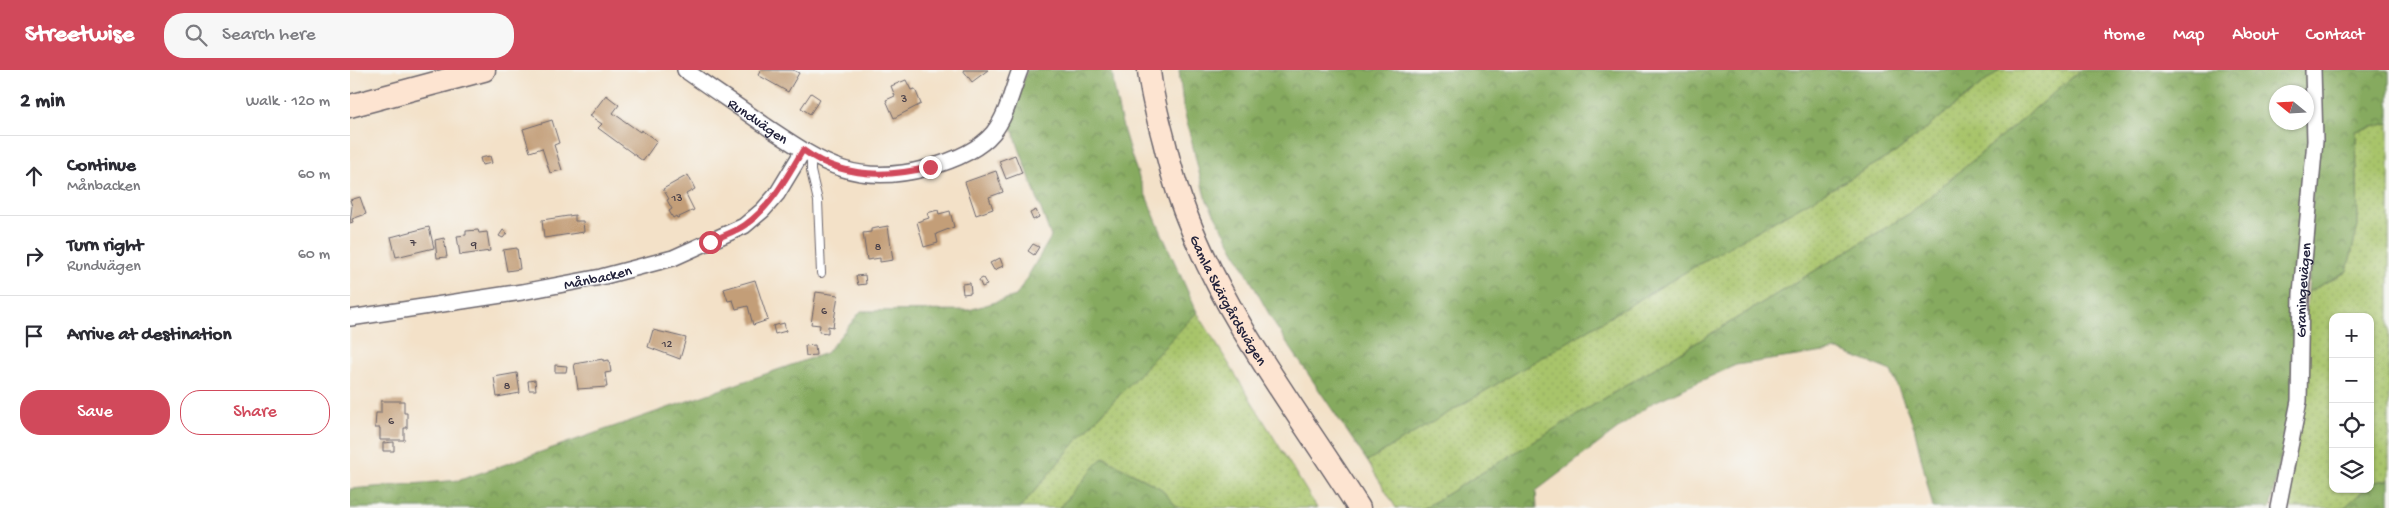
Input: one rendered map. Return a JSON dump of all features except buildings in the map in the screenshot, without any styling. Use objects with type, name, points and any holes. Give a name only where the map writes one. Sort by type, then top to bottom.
[{"type":"main road","points":[[350,106],[484,70]]},
{"type":"main road","name":"Gamla Skärgårdsvägen","points":[[1149,70],[1158,118],[1172,173],[1187,218],[1221,289],[1278,386],[1360,508]]},
{"type":"street","name":"Rundvägen","points":[[685,70],[807,154],[845,170],[876,175],[908,173],[953,159],[978,145],[993,133],[1002,119],[1020,70]]},
{"type":"street","name":"Graningevägen","points":[[2278,508],[2299,401],[2301,294],[2315,141],[2313,70]]},
{"type":"street","name":"Månbacken","points":[[350,318],[566,284],[630,270],[673,258],[744,226],[763,210],[807,154]]},
{"type":"lane","points":[[807,154],[819,211],[821,273]]},
{"type":"green space","points":[[1027,70],[1112,70],[1124,131],[1134,162],[1158,224],[1197,312],[1080,437],[1020,508],[350,508],[350,489],[460,480],[826,353],[861,311],[969,310],[1016,296],[1051,237],[1010,123]]},
{"type":"green space","points":[[1179,70],[2000,70],[1895,153],[1711,257],[1367,461],[1275,325],[1205,197],[1183,106]]},
{"type":"green space","points":[[2000,70],[2081,70],[1910,213],[1424,508],[1396,508],[1367,461],[1711,257],[1895,153]]},
{"type":"green space","points":[[2081,70],[2307,70],[2307,85],[2269,85],[2269,130],[2309,130],[2309,142],[2293,401],[2270,508],[1933,508],[1914,427],[1891,371],[1838,350],[1736,365],[1652,403],[1536,491],[1537,508],[1424,508],[1910,213]]},
{"type":"green space","points":[[2318,70],[2389,70],[2389,123],[2356,131],[2358,226],[2347,271],[2308,292]]},
{"type":"green space","points":[[2389,123],[2389,480],[2374,482],[2374,313],[2329,313],[2329,493],[2361,493],[2344,508],[2285,508],[2308,292],[2347,271],[2358,226],[2356,131]]},
{"type":"green space","points":[[1197,312],[1317,508],[1178,508],[1160,488],[1104,457],[1059,508],[1020,508],[1080,437]]},
{"type":"green space","points":[[1103,457],[1160,488],[1178,508],[1059,508]]},
{"type":"green space","points":[[2389,480],[2389,508],[2344,508],[2361,493],[2374,493],[2374,482]]},
{"type":"route","points":[[710,242],[744,226],[763,210],[776,194],[803,150],[832,166],[859,173],[889,175],[908,173],[930,167]]}]
